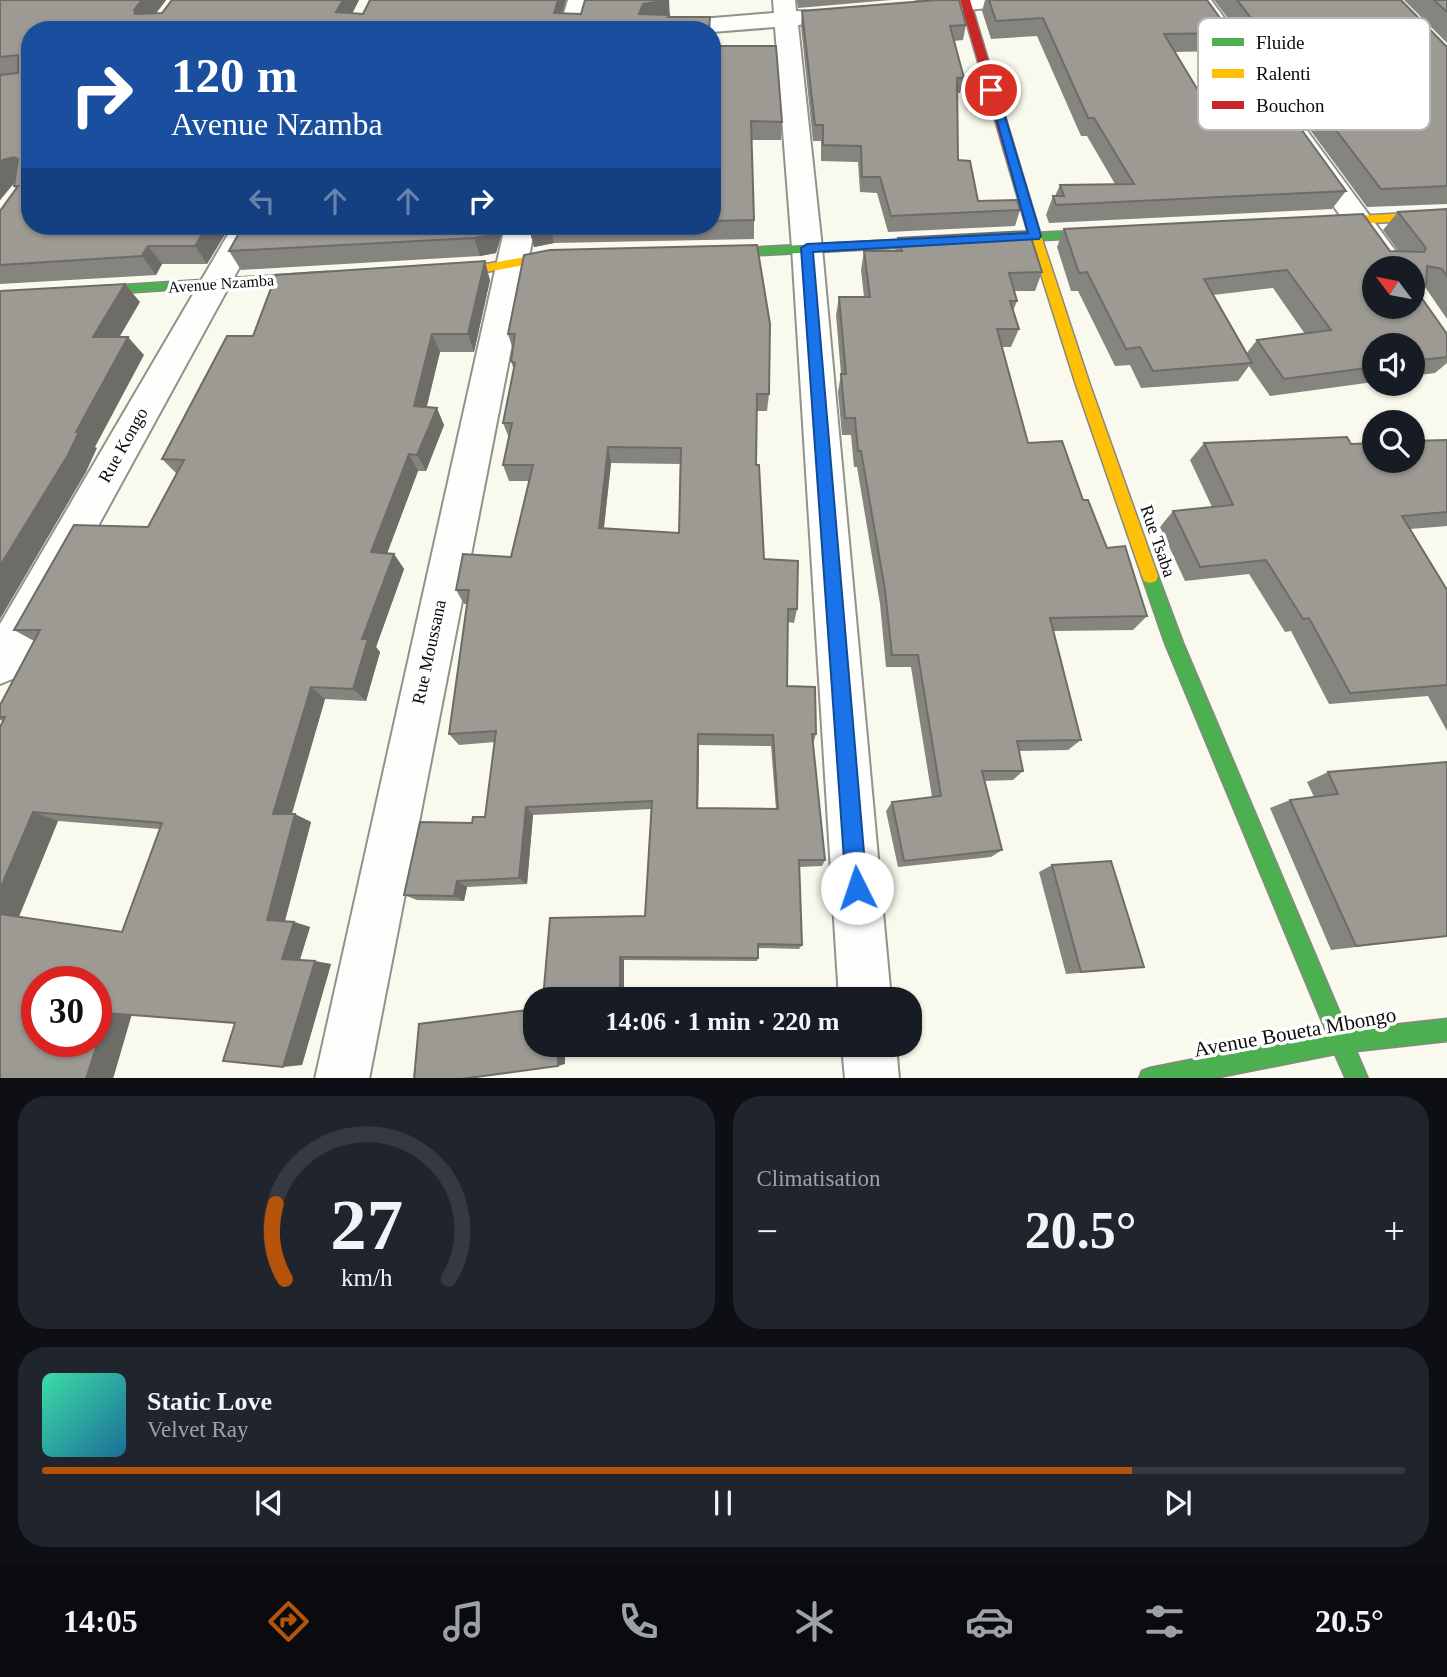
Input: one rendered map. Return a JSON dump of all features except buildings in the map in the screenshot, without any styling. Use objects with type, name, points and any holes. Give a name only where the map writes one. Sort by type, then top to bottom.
[{"type":"street","points":[[573,21],[579,0]]},
{"type":"street","points":[[897,9],[999,0]]},
{"type":"street","points":[[1200,0],[1213,18]]},
{"type":"street","name":"Rue Tsaba","points":[[966,1],[1035,236],[1083,385],[1174,643],[1357,1078]]},
{"type":"street","points":[[712,21],[785,10],[828,15]]},
{"type":"street","points":[[785,10],[807,248],[864,987]]},
{"type":"street","points":[[1295,130],[1384,256]]},
{"type":"street","points":[[1306,223],[1447,215]]},
{"type":"street","points":[[688,254],[1130,232]]},
{"type":"street","name":"Rue Kongo","points":[[0,664],[242,235]]},
{"type":"street","name":"Rue Moussana","points":[[342,1078],[518,235]]},
{"type":"street","points":[[414,272],[510,265],[554,256],[594,256]]},
{"type":"street","name":"Avenue Nzamba","points":[[0,297],[348,275]]},
{"type":"street","name":"Avenue Boueta Mbongo","points":[[1155,1078],[1343,1041],[1447,1030]]},
{"type":"street","points":[[870,1057],[872,1078]]},
{"type":"traffic: fast","points":[[705,254],[1113,233]]},
{"type":"traffic: fast","points":[[0,297],[327,276]]},
{"type":"traffic: fast","points":[[1150,576],[1174,643],[1357,1078]]},
{"type":"traffic: fast","points":[[1155,1078],[1343,1041],[1447,1030]]},
{"type":"traffic: slow","points":[[1316,222],[1447,215]]},
{"type":"traffic: slow","points":[[1035,236],[1083,385],[1150,576]]},
{"type":"traffic: slow","points":[[433,271],[480,269],[554,256],[574,256]]},
{"type":"traffic: jam","points":[[965,0],[1035,236]]},
{"type":"route","points":[[857,888],[807,248],[1035,236],[991,90]]}]
